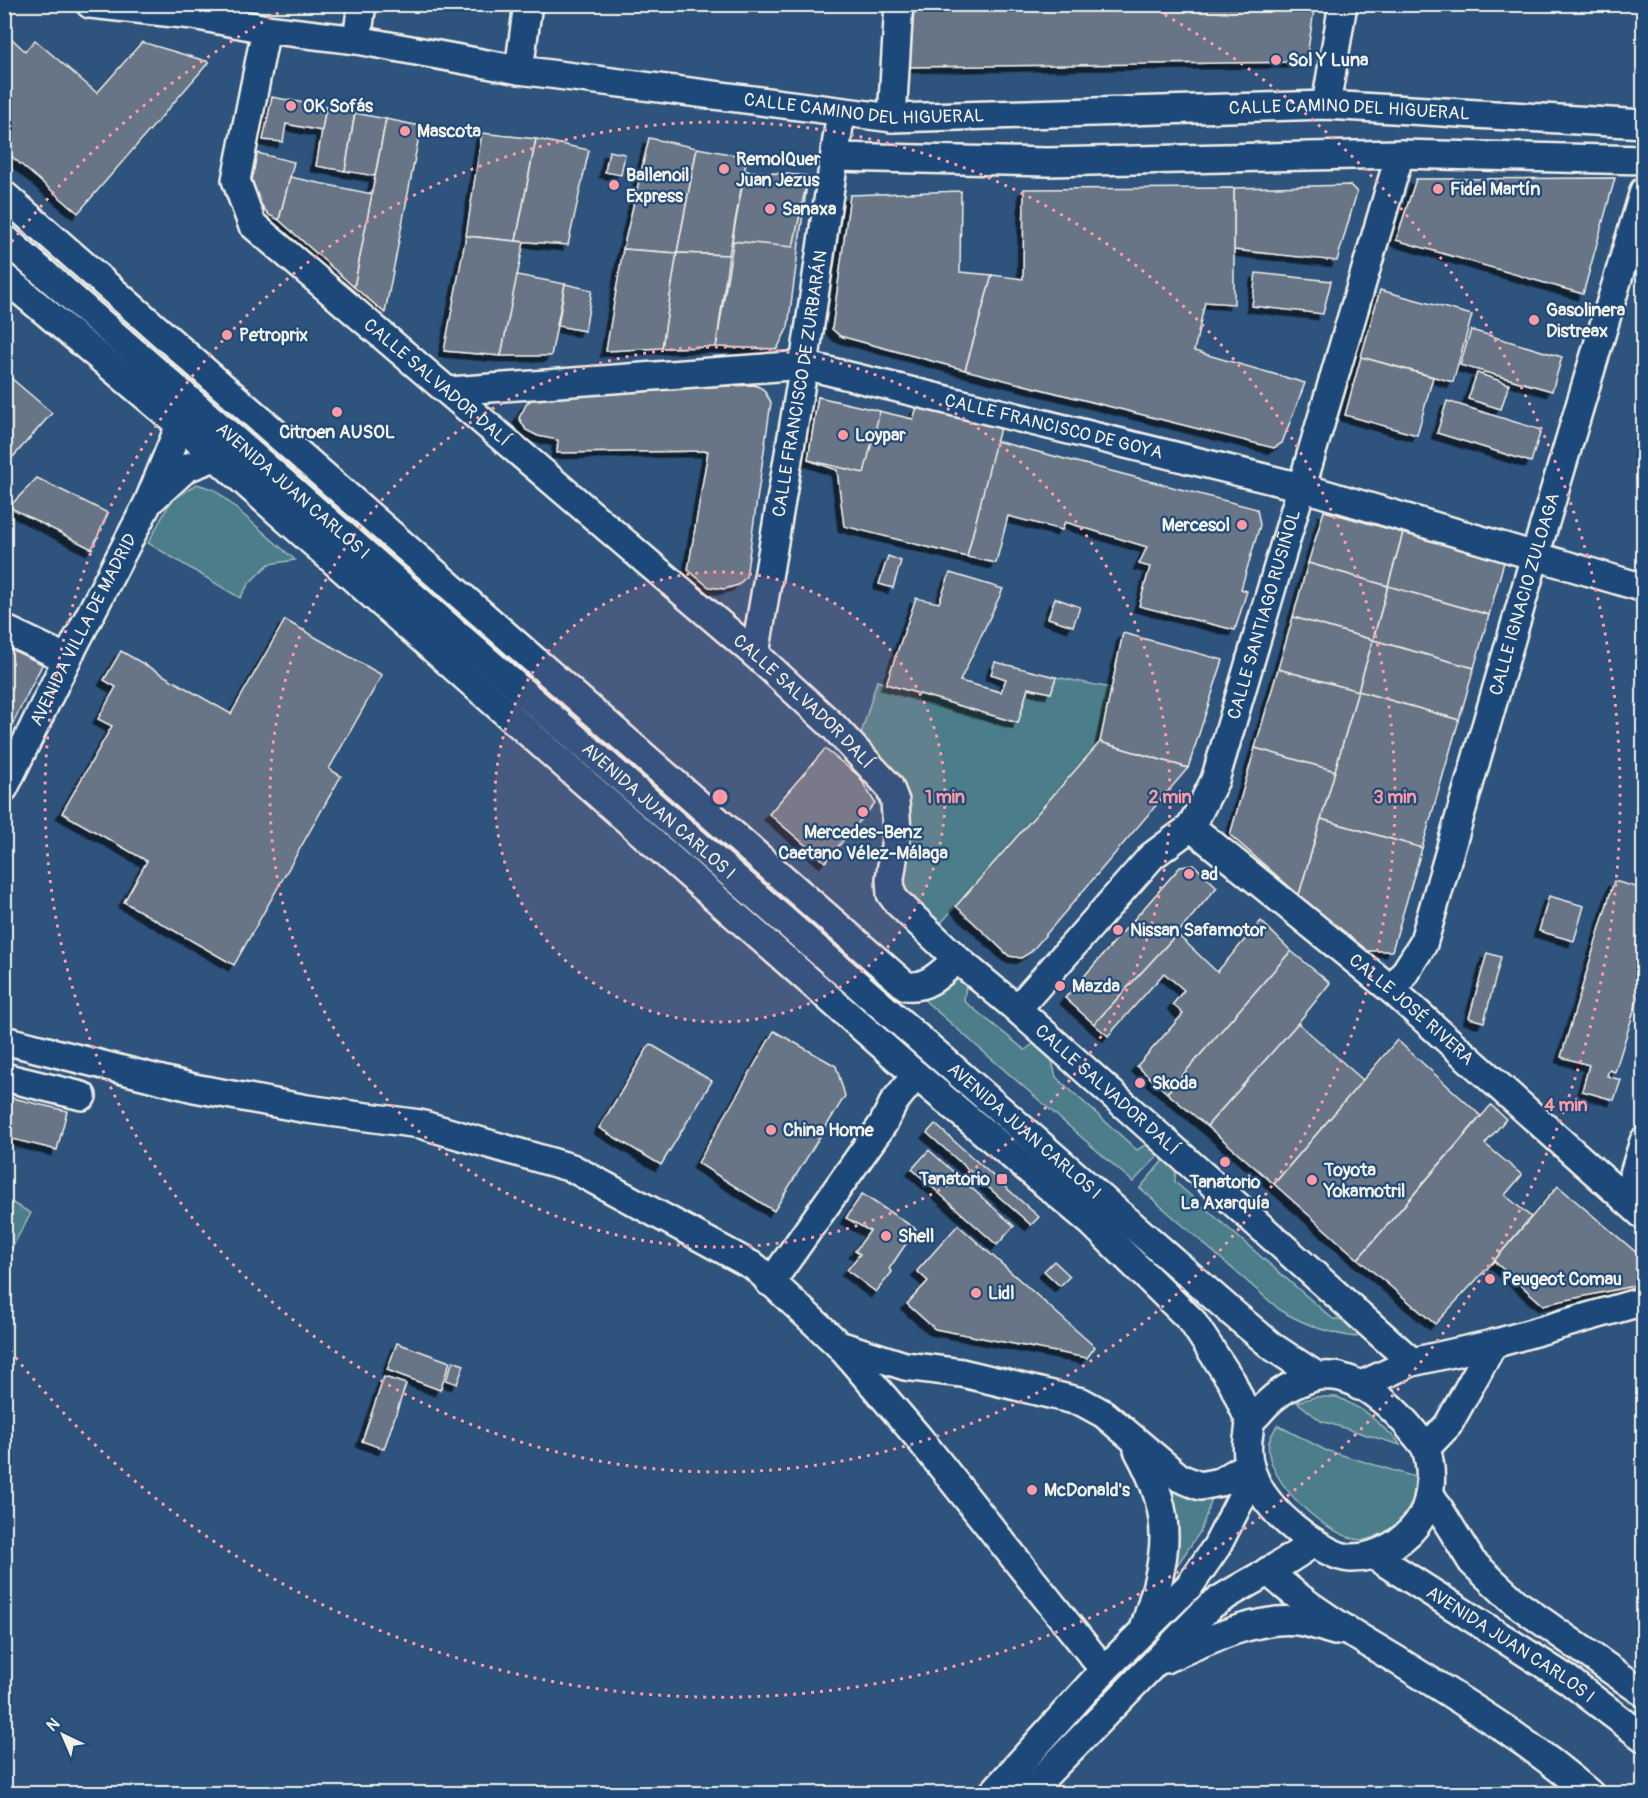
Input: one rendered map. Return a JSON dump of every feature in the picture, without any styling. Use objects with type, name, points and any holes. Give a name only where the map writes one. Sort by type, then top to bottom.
[{"type":"street","name":"CALLE CAMINO DEL HIGUERAL","points":[[90,4],[194,10],[266,28],[357,40],[519,70],[892,118],[1326,105],[1644,123]]},
{"type":"street","points":[[357,40],[362,4]]},
{"type":"street","points":[[519,70],[528,4]]},
{"type":"street","points":[[892,118],[899,4]]},
{"type":"street","points":[[1326,105],[1343,4]]},
{"type":"street","name":"CALLE SALVADOR DALÍ","points":[[266,28],[236,180],[252,224],[755,654],[834,727],[889,786],[895,801],[897,832],[890,879],[891,894],[957,959],[1017,1009],[1412,1362]]},
{"type":"street","name":"CALLE FRANCISCO DE ZURBARÁN","points":[[755,654],[804,365],[841,111]]},
{"type":"street","points":[[835,157],[1047,162],[1400,154],[1644,160]]},
{"type":"street","name":"CALLE SANTIAGO RUSIÑOL","points":[[1017,1009],[1152,856],[1191,827],[1215,780],[1400,154]]},
{"type":"street","name":"CALLE IGNACIO ZULOAGA","points":[[1393,991],[1423,944],[1644,191]]},
{"type":"street","points":[[4,195],[906,986],[920,986],[934,980],[957,959]]},
{"type":"street","name":"AVENIDA JUAN CARLOS I","points":[[4,238],[1235,1316],[1273,1347],[1317,1376]]},
{"type":"street","name":"AVENIDA JUAN CARLOS I","points":[[4,277],[180,425],[916,1075],[1092,1223],[1192,1321],[1232,1382],[1250,1422]]},
{"type":"street","name":"CALLE FRANCISCO DE GOYA","points":[[450,391],[804,365],[1301,487],[1644,588]]},
{"type":"street","points":[[148,503],[180,425]]},
{"type":"street","points":[[148,503],[186,468],[215,457]]},
{"type":"street","name":"AVENIDA VILLA DE MADRID","points":[[4,789],[66,659],[148,503]]},
{"type":"street","points":[[4,629],[66,659]]},
{"type":"street","name":"CALLE JOSÉ RIVERA","points":[[1191,827],[1393,991],[1635,1208]]},
{"type":"street","points":[[4,1040],[194,1088],[307,1109],[420,1124],[572,1167],[755,1267],[839,1345],[918,1437],[1104,1670]]},
{"type":"street","points":[[769,1282],[780,1271],[883,1124],[894,1102],[916,1075]]},
{"type":"street","points":[[4,1077],[82,1096]]},
{"type":"street","points":[[1635,1208],[1644,1141]]},
{"type":"street","points":[[1359,1386],[1412,1362],[1493,1344],[1644,1301]]},
{"type":"street","points":[[1426,1448],[1448,1425],[1493,1344]]},
{"type":"street","points":[[839,1345],[905,1366],[962,1372],[1082,1402],[1104,1414],[1180,1478],[1200,1486],[1220,1482],[1250,1471]]},
{"type":"street","points":[[1317,1376],[1341,1377],[1359,1386],[1381,1398],[1403,1418],[1426,1448],[1430,1494],[1422,1516],[1407,1534],[1373,1555],[1349,1558],[1334,1554],[1314,1542],[1291,1526],[1269,1503],[1250,1471],[1247,1448],[1250,1422],[1279,1392],[1297,1382],[1317,1376]]},
{"type":"street","points":[[1132,1439],[1156,1486],[1163,1515],[1165,1553],[1143,1631]]},
{"type":"street","points":[[992,1794],[1104,1670],[1190,1585],[1217,1546],[1250,1471]]},
{"type":"street","name":"AVENIDA JUAN CARLOS I","points":[[1430,1494],[1472,1562],[1516,1603],[1644,1693]]},
{"type":"street","points":[[1027,1794],[1210,1606],[1234,1589],[1298,1554],[1314,1542]]},
{"type":"street","name":"AVENIDA JUAN CARLOS I","points":[[1373,1555],[1568,1679],[1644,1737]]},
{"type":"street","points":[[1268,1571],[1287,1590],[1475,1709],[1562,1769],[1590,1794]]},
{"type":"street","points":[[1152,1665],[1217,1636],[1250,1626],[1282,1621],[1302,1621],[1359,1637]]},
{"type":"green space","points":[[197,484],[215,490],[295,560],[269,564],[250,582],[240,598],[148,543],[171,501]]},
{"type":"green space","points":[[1056,677],[1111,688],[1100,742],[941,923],[901,893],[909,811],[896,773],[861,734],[877,681],[1018,723],[1028,688],[1051,693]]},
{"type":"green space","points":[[951,977],[960,977],[966,986],[964,1001],[1025,1050],[1033,1044],[1052,1061],[1056,1077],[1137,1150],[1150,1142],[1162,1152],[1133,1182],[916,993]]},
{"type":"green space","points":[[1165,1158],[1176,1166],[1175,1182],[1333,1319],[1347,1319],[1362,1332],[1356,1337],[1326,1331],[1281,1311],[1140,1188]]},
{"type":"green space","points":[[5,1199],[31,1213],[5,1260]]},
{"type":"green space","points":[[1315,1397],[1338,1397],[1366,1412],[1400,1445],[1321,1421],[1297,1402]]},
{"type":"green space","points":[[1277,1425],[1325,1450],[1415,1477],[1409,1513],[1398,1525],[1372,1538],[1361,1540],[1331,1529],[1300,1504],[1276,1472],[1270,1457],[1269,1442]]},
{"type":"green space","points":[[1166,1482],[1213,1496],[1200,1532],[1169,1577]]},
{"type":"building","points":[[910,4],[1315,4],[1306,62],[908,67]]},
{"type":"building","points":[[11,38],[25,51],[35,40],[97,93],[142,42],[209,62],[78,213],[4,150],[4,46]]},
{"type":"building","points":[[272,97],[326,107],[322,131],[286,124],[283,142],[263,140]]},
{"type":"building","points":[[326,107],[355,113],[345,171],[316,166]]},
{"type":"building","points":[[355,113],[386,119],[375,176],[345,171]]},
{"type":"building","points":[[386,119],[421,126],[385,313],[354,287]]},
{"type":"building","points":[[482,133],[536,139],[516,241],[466,236]]},
{"type":"building","points":[[649,138],[697,148],[677,253],[623,249]]},
{"type":"building","points":[[536,139],[589,150],[568,245],[516,241]]},
{"type":"building","points":[[697,148],[747,157],[729,255],[677,253]]},
{"type":"building","points":[[609,151],[625,154],[621,175],[605,172]]},
{"type":"building","points":[[257,153],[294,162],[279,220],[269,215],[259,202],[252,180]]},
{"type":"building","points":[[745,171],[808,176],[788,327],[777,349],[716,347]]},
{"type":"building","name":"Sanaxa","points":[[745,171],[808,176],[793,247],[732,241]]},
{"type":"building","points":[[290,177],[372,194],[354,287],[279,220]]},
{"type":"building","points":[[1615,178],[1583,294],[1396,240],[1416,179]]},
{"type":"building","points":[[1350,185],[1357,192],[1337,261],[1234,250],[1234,188]]},
{"type":"building","points":[[1234,188],[1234,304],[1205,302],[1194,351],[1305,383],[1282,443],[1274,448],[965,370],[992,275],[1023,279],[1024,189]]},
{"type":"building","points":[[961,191],[960,272],[992,275],[965,370],[840,336],[832,329],[850,195]]},
{"type":"building","points":[[466,236],[524,242],[501,356],[444,351]]},
{"type":"building","points":[[623,249],[677,253],[662,348],[606,351]]},
{"type":"building","points":[[677,253],[729,255],[716,347],[662,348]]},
{"type":"building","points":[[1256,273],[1331,281],[1323,314],[1252,306]]},
{"type":"building","points":[[517,275],[565,284],[551,356],[501,356]]},
{"type":"building","points":[[565,284],[592,290],[585,331],[558,326]]},
{"type":"building","points":[[1380,290],[1472,315],[1453,382],[1361,357]]},
{"type":"building","points":[[1471,330],[1562,357],[1552,391],[1460,365]]},
{"type":"building","points":[[1361,357],[1433,377],[1417,435],[1345,415]]},
{"type":"building","points":[[4,372],[52,413],[4,467]]},
{"type":"building","points":[[1477,373],[1509,384],[1501,409],[1468,399]]},
{"type":"building","points":[[755,385],[763,389],[771,402],[746,577],[738,585],[725,589],[709,587],[688,570],[708,451],[557,453],[558,440],[538,436],[526,430],[519,418],[527,403],[542,393]]},
{"type":"building","points":[[818,397],[913,419],[917,408],[1000,428],[967,557],[844,526],[837,470],[808,460]]},
{"type":"building","name":"Loypar","points":[[818,397],[880,411],[864,473],[808,460]]},
{"type":"building","points":[[1447,401],[1541,430],[1531,462],[1437,433]]},
{"type":"building","points":[[996,441],[1257,509],[1260,525],[1241,589],[1247,591],[1235,630],[1139,606],[1150,567],[1139,564],[1147,547],[1065,522],[1062,530],[1008,516],[996,563],[967,557]]},
{"type":"building","points":[[37,478],[108,513],[92,549],[9,507]]},
{"type":"building","points":[[1324,511],[1403,533],[1388,586],[1308,563]]},
{"type":"building","points":[[1403,533],[1504,562],[1489,615],[1388,586]]},
{"type":"building","points":[[888,556],[901,561],[893,588],[879,584]]},
{"type":"building","points":[[1308,563],[1388,586],[1373,640],[1293,617]]},
{"type":"building","points":[[950,573],[1003,589],[960,681],[1001,692],[1006,679],[991,674],[995,662],[1056,677],[1051,693],[1028,688],[1018,723],[886,684],[916,598],[939,603]]},
{"type":"building","points":[[1388,586],[1489,615],[1474,668],[1373,640]]},
{"type":"building","points":[[1055,598],[1080,607],[1073,626],[1048,618]]},
{"type":"building","points":[[1293,617],[1373,640],[1358,691],[1278,669]]},
{"type":"building","points":[[285,620],[382,675],[329,769],[341,776],[234,965],[124,902],[147,861],[62,813],[112,726],[98,719],[116,687],[104,680],[121,651],[231,714]]},
{"type":"building","points":[[1123,633],[1223,660],[1188,768],[1100,742]]},
{"type":"building","points":[[1373,640],[1474,668],[1459,720],[1358,691]]},
{"type":"building","points":[[4,641],[44,661],[4,741]]},
{"type":"building","points":[[1278,669],[1358,691],[1335,771],[1255,748]]},
{"type":"building","points":[[1358,691],[1459,720],[1422,848],[1321,819]]},
{"type":"building","points":[[1100,742],[1188,768],[1031,952],[1021,958],[1009,956],[956,906]]},
{"type":"building","points":[[1255,748],[1335,771],[1299,895],[1230,835]]},
{"type":"building","points":[[825,749],[859,776],[875,803],[825,862],[769,814]]},
{"type":"building","points":[[1321,819],[1422,848],[1392,951],[1365,951],[1299,895]]},
{"type":"building","points":[[1194,865],[1217,887],[1094,1024],[1065,998],[1180,867]]},
{"type":"building","points":[[1614,881],[1644,889],[1644,979],[1615,1072],[1609,1070],[1607,1076],[1621,1080],[1614,1100],[1582,1091],[1589,1065],[1561,1057]]},
{"type":"building","points":[[1549,896],[1584,906],[1574,941],[1539,931]]},
{"type":"building","points":[[1261,921],[1291,951],[1167,1093],[1137,1066],[1183,1014],[1173,1004],[1184,990],[1164,973],[1108,1036],[1094,1024],[1177,934],[1217,972]]},
{"type":"building","points":[[1291,951],[1330,983],[1298,1023],[1207,1126],[1167,1093]]},
{"type":"building","points":[[1487,953],[1501,957],[1484,1022],[1469,1018]]},
{"type":"building","points":[[1298,1023],[1363,1080],[1274,1184],[1207,1126]]},
{"type":"building","name":"China Home","points":[[774,1031],[836,1066],[845,1096],[774,1211],[698,1163]]},
{"type":"building","points":[[1397,1040],[1481,1116],[1358,1259],[1274,1184]]},
{"type":"building","points":[[650,1044],[712,1081],[661,1165],[599,1128]]},
{"type":"building","points":[[4,1096],[67,1111],[57,1150],[4,1137]]},
{"type":"building","points":[[1491,1105],[1506,1119],[1485,1144],[1522,1175],[1505,1195],[1531,1217],[1494,1261],[1435,1324],[1358,1259]]},
{"type":"building","points":[[935,1124],[1039,1217],[1031,1225],[927,1133]]},
{"type":"building","points":[[929,1150],[1014,1226],[997,1245],[912,1169]]},
{"type":"building","points":[[1558,1186],[1638,1254],[1641,1268],[1633,1286],[1543,1305],[1494,1261]]},
{"type":"building","points":[[862,1194],[916,1229],[889,1269],[892,1272],[876,1292],[847,1270],[860,1254],[855,1251],[870,1231],[846,1218]]},
{"type":"building","name":"Lidl","points":[[958,1225],[1095,1347],[1087,1358],[935,1329],[907,1304],[928,1281],[917,1271]]},
{"type":"building","points":[[1054,1261],[1070,1276],[1060,1286],[1044,1271]]},
{"type":"building","points":[[397,1343],[450,1362],[440,1390],[387,1370]]},
{"type":"building","points":[[453,1361],[464,1365],[457,1384],[446,1380]]},
{"type":"building","points":[[384,1377],[406,1384],[384,1449],[362,1441]]},
{"type":"place","name":"Sol Y Luna","points":[[1276,60]]},
{"type":"place","name":"OK Sofás","points":[[291,106]]},
{"type":"place","name":"Mascota","points":[[405,131]]},
{"type":"place","name":"RemolQuer Juan Jezus","points":[[724,169]]},
{"type":"place","name":"Ballenoil Express","points":[[614,185]]},
{"type":"place","name":"Fidel Martín","points":[[1438,189]]},
{"type":"place","name":"Sanaxa","points":[[770,209]]},
{"type":"place","name":"Gasolinera Distreax","points":[[1534,320]]},
{"type":"place","name":"Petroprix","points":[[227,335]]},
{"type":"place","name":"Citroen AUSOL","points":[[337,412]]},
{"type":"place","name":"Loypar","points":[[843,435]]},
{"type":"place","name":"Mercesol","points":[[1242,525]]},
{"type":"place","name":"Mercedes-Benz Caetano Vélez-Málaga","points":[[863,812]]},
{"type":"place","name":"ad","points":[[1189,874]]},
{"type":"place","name":"Nissan Safamotor","points":[[1118,930]]},
{"type":"place","name":"Mazda","points":[[1060,986]]},
{"type":"place","name":"Skoda","points":[[1140,1083]]},
{"type":"place","name":"China Home","points":[[771,1130]]},
{"type":"place","name":"Tanatorio La Axarquía","points":[[1225,1162]]},
{"type":"place","name":"Tanatorio","points":[[1002,1179]]},
{"type":"place","name":"Toyota Yokamotril","points":[[1312,1180]]},
{"type":"place","name":"Shell","points":[[886,1236]]},
{"type":"place","name":"Peugeot Comau","points":[[1490,1279]]},
{"type":"place","name":"Lidl","points":[[976,1293]]},
{"type":"place","name":"McDonald's","points":[[1032,1490]]}]
